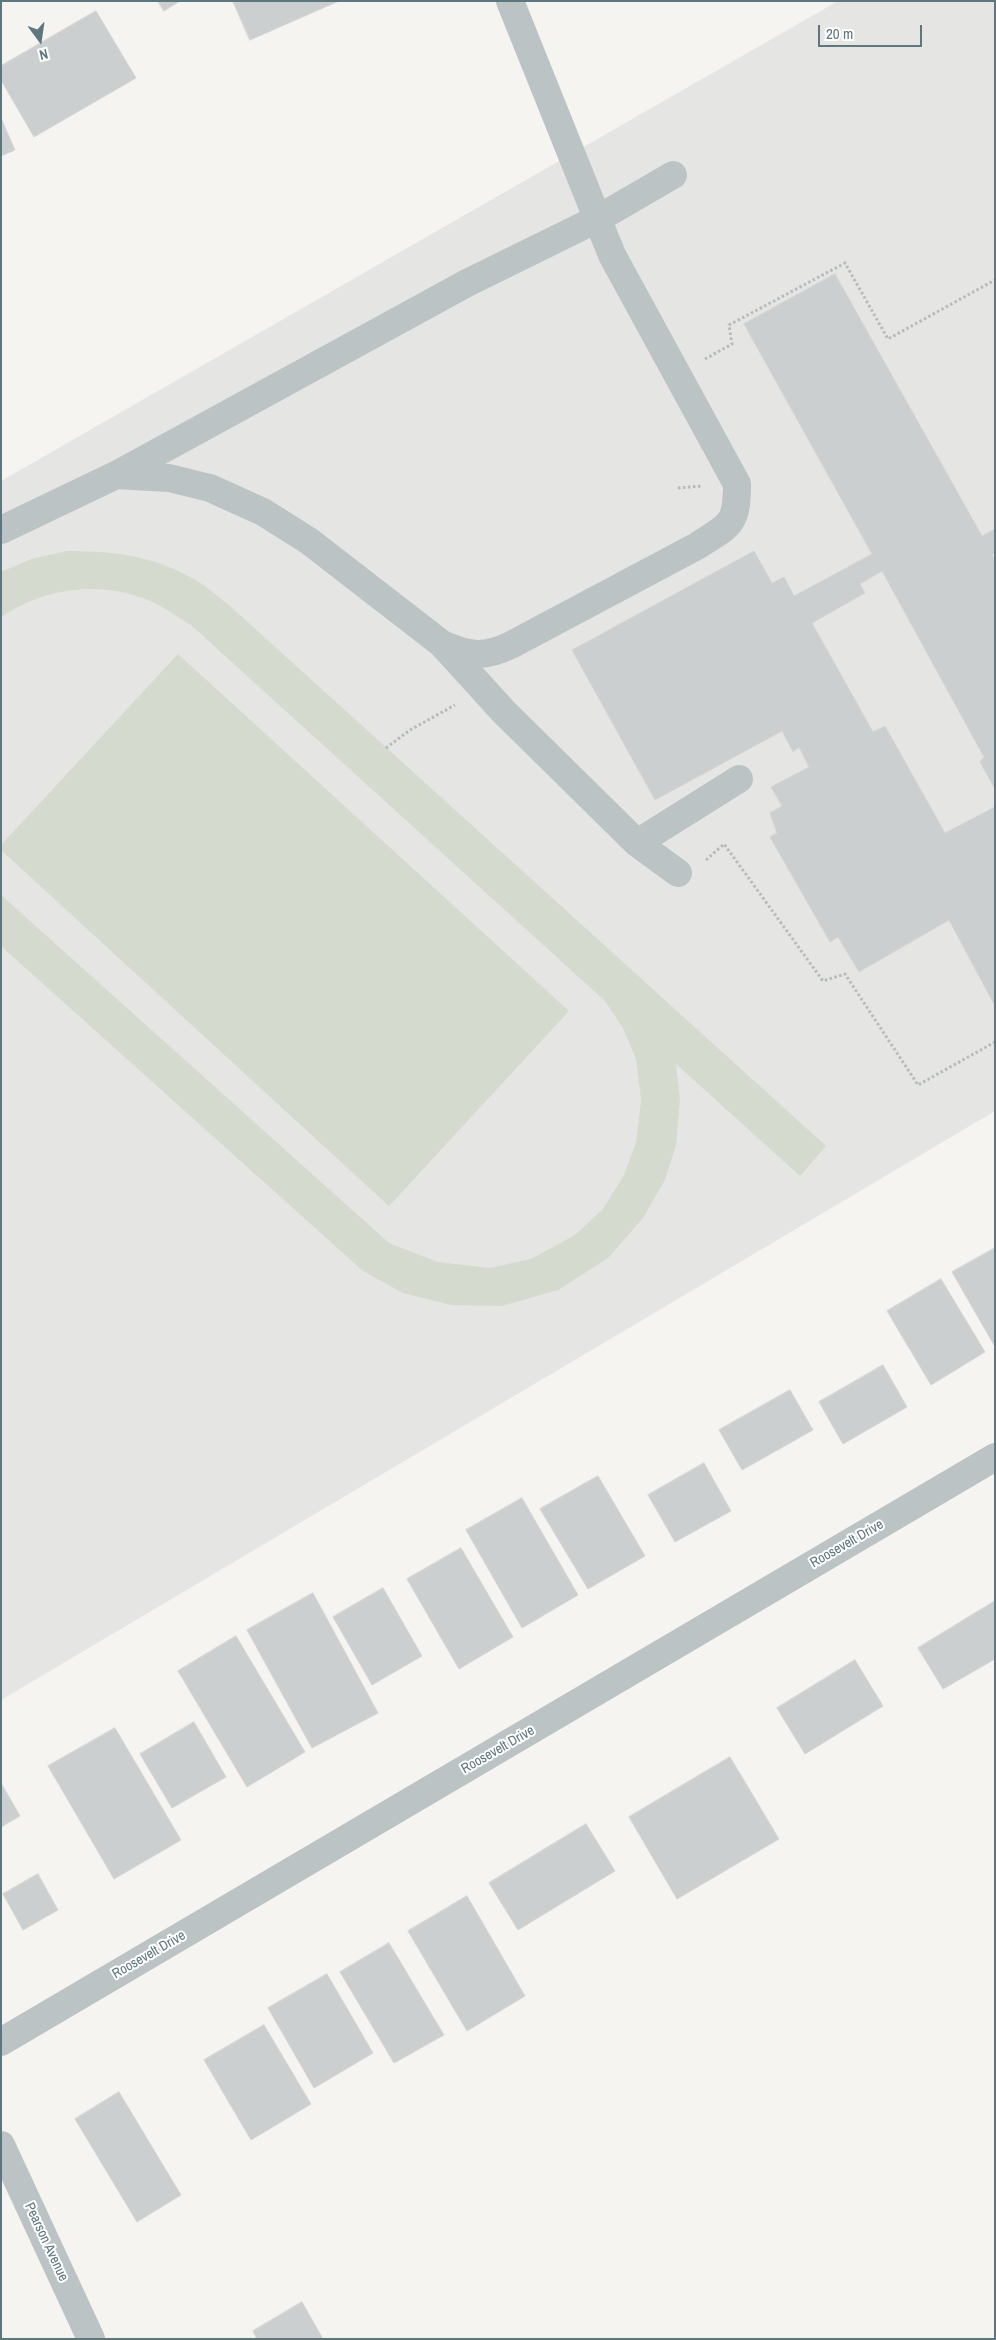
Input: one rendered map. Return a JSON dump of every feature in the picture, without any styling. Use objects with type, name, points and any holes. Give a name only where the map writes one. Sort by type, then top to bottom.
[{"type":"street","points":[[442,644],[460,651],[479,655],[495,653],[698,546],[726,528],[737,510],[737,484],[612,255],[599,218],[510,1]]},
{"type":"street","points":[[1,530],[116,475],[467,283],[599,218],[673,175]]},
{"type":"street","points":[[116,475],[168,478],[210,488],[263,512],[309,541],[442,644],[504,712],[637,843],[678,873]]},
{"type":"street","points":[[637,843],[739,779]]},
{"type":"street","name":"Roosevelt Drive","points":[[1,2042],[995,1458]]},
{"type":"street","name":"Pearson Avenue","points":[[1,2145],[91,2339]]},
{"type":"path","points":[[700,362],[732,344],[729,325],[846,263],[888,339],[995,280]]},
{"type":"path","points":[[386,748],[410,730],[460,702]]},
{"type":"path","points":[[678,873],[694,870],[724,844],[823,981],[844,974],[918,1085],[995,1042]]},
{"type":"shaded area","points":[[838,1],[995,1],[995,1111],[1,1700],[1,481]]},
{"type":"shaded area","points":[[67,551],[115,553],[145,559],[175,570],[210,590],[230,606],[826,1146],[800,1176],[676,1064],[680,1099],[676,1145],[665,1180],[643,1218],[608,1258],[558,1290],[502,1306],[451,1305],[403,1293],[363,1271],[1,946],[1,895],[389,1243],[438,1262],[490,1268],[531,1259],[575,1235],[603,1209],[624,1175],[636,1143],[641,1100],[636,1059],[623,1028],[605,1001],[191,625],[165,608],[148,600],[111,590],[92,589],[73,590],[35,599],[1,617],[1,572],[31,559]]},
{"type":"shaded area","points":[[178,654],[569,1011],[389,1206],[1,850],[1,845]]},
{"type":"building","points":[[158,1],[180,1],[164,11]]},
{"type":"building","points":[[233,1],[339,1],[250,40]]},
{"type":"building","points":[[96,11],[136,78],[34,137],[1,80],[1,66]]},
{"type":"building","points":[[1,118],[15,150],[1,156]]},
{"type":"building","points":[[835,274],[982,536],[995,529],[995,553],[992,555],[995,560],[995,789],[980,762],[984,757],[882,571],[860,584],[865,593],[812,623],[873,732],[885,726],[945,833],[995,807],[995,1006],[949,920],[859,972],[838,937],[830,942],[770,837],[777,833],[770,813],[782,806],[771,787],[809,767],[799,747],[793,752],[782,731],[655,800],[572,650],[754,551],[772,583],[784,577],[794,596],[872,554],[744,324]]},
{"type":"building","points":[[995,1248],[995,1345],[994,1345],[952,1272]]},
{"type":"building","points":[[941,1279],[985,1352],[931,1385],[887,1311]]},
{"type":"building","points":[[883,1365],[907,1407],[843,1444],[819,1402]]},
{"type":"building","points":[[790,1390],[813,1430],[742,1470],[719,1430]]},
{"type":"building","points":[[704,1463],[731,1511],[675,1542],[648,1495]]},
{"type":"building","points":[[598,1476],[645,1556],[588,1589],[540,1509]]},
{"type":"building","points":[[522,1498],[578,1595],[522,1628],[466,1530]]},
{"type":"building","points":[[461,1548],[513,1637],[459,1669],[407,1579]]},
{"type":"building","points":[[383,1588],[422,1656],[372,1685],[333,1617]]},
{"type":"building","points":[[313,1593],[378,1713],[312,1748],[247,1630]]},
{"type":"building","points":[[995,1601],[995,1659],[943,1689],[918,1648]]},
{"type":"building","points":[[236,1636],[305,1752],[247,1787],[178,1671]]},
{"type":"building","points":[[855,1660],[883,1706],[805,1754],[777,1708]]},
{"type":"building","points":[[194,1722],[226,1777],[172,1808],[140,1754]]},
{"type":"building","points":[[115,1728],[181,1840],[114,1879],[48,1766]]},
{"type":"building","points":[[730,1757],[779,1839],[677,1899],[629,1817]]},
{"type":"building","points":[[1,1783],[20,1816],[1,1827]]},
{"type":"building","points":[[586,1824],[615,1871],[518,1930],[489,1883]]},
{"type":"building","points":[[38,1874],[58,1910],[23,1930],[3,1894]]},
{"type":"building","points":[[467,1896],[525,1996],[467,2031],[408,1931]]},
{"type":"building","points":[[389,1943],[444,2035],[394,2063],[340,1972]]},
{"type":"building","points":[[327,1974],[373,2053],[314,2088],[268,2008]]},
{"type":"building","points":[[264,2025],[311,2104],[251,2140],[204,2060]]},
{"type":"building","points":[[119,2092],[181,2195],[137,2222],[75,2119]]},
{"type":"building","points":[[302,2302],[323,2339],[257,2339],[253,2331]]}]
